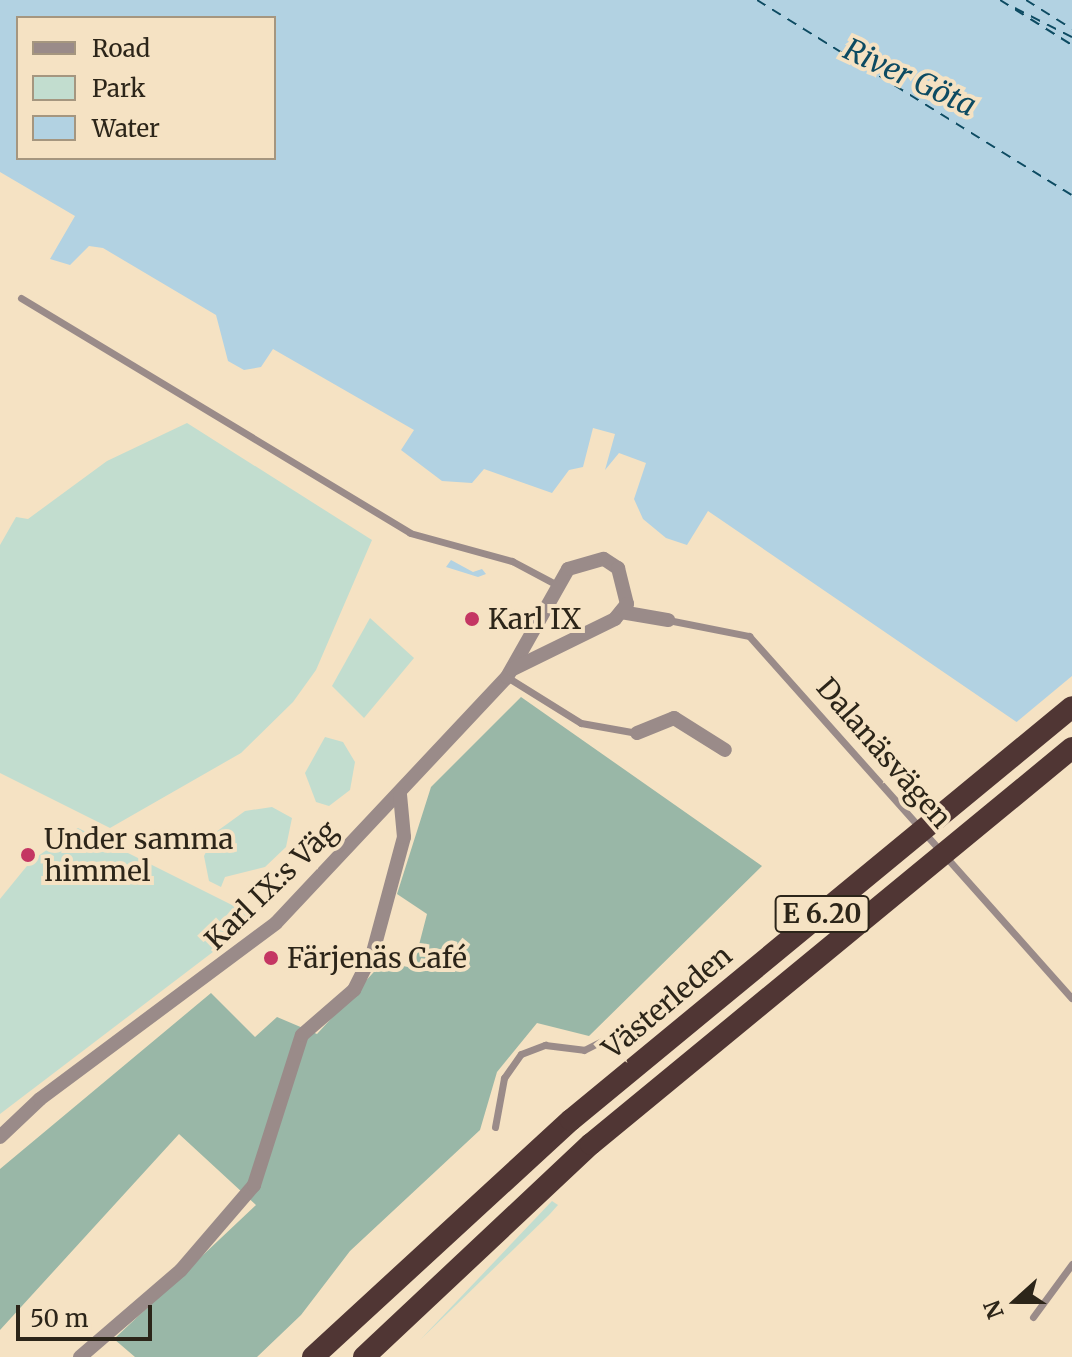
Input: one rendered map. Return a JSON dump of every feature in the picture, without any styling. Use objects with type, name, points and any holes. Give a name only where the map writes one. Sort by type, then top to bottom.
[{"type":"highway","name":"Västerleden","points":[[313,1357],[571,1120],[1072,707]]},
{"type":"highway","name":"E 6.20","points":[[364,1357],[591,1144],[1072,748]]},
{"type":"street","name":"Karl IX:s Väg","points":[[0,1137],[40,1099],[238,958],[400,795],[510,673],[568,569],[604,559],[626,586],[621,612],[510,673]]},
{"type":"street","name":"Dalanäsvägen","points":[[621,612],[668,620]]},
{"type":"street","points":[[637,733],[674,718],[725,750]]},
{"type":"street","points":[[80,1357],[181,1270],[254,1185],[302,1035],[354,990],[373,952],[404,837],[400,795]]},
{"type":"lane","points":[[21,298],[410,533],[512,561],[559,586]]},
{"type":"lane","name":"Dalanäsvägen","points":[[668,620],[749,636],[1072,998]]},
{"type":"lane","points":[[510,673],[581,723],[637,733]]},
{"type":"lane","points":[[495,1127],[504,1078],[521,1054],[545,1045],[584,1050],[661,1011]]},
{"type":"lane","points":[[1033,1317],[1072,1264]]},
{"type":"green space","points":[[187,423],[372,540],[316,670],[293,702],[241,753],[110,828],[0,773],[0,545],[16,517],[28,519],[107,461]]},
{"type":"green space","points":[[370,618],[414,658],[364,718],[332,686]]},
{"type":"green space","points":[[521,697],[762,866],[589,1036],[537,1023],[497,1072],[480,1130],[350,1251],[301,1315],[257,1357],[135,1357],[114,1339],[256,1205],[179,1134],[0,1330],[0,1169],[211,993],[255,1037],[277,1017],[317,1034],[383,962],[413,968],[427,914],[397,894],[431,787]]},
{"type":"green space","points":[[325,737],[343,742],[355,762],[350,790],[329,806],[316,802],[305,773]]},
{"type":"green space","points":[[272,807],[292,818],[286,847],[265,867],[225,877],[221,887],[209,881],[204,856],[216,832],[245,811]]},
{"type":"green space","points":[[78,828],[250,914],[251,923],[0,1114],[0,899],[31,861]]},
{"type":"green space","points":[[552,1201],[558,1205],[549,1215],[420,1340]]},
{"type":"water","name":"River Göta","points":[[0,0],[1072,0],[1072,760],[708,511],[687,545],[666,538],[643,519],[634,499],[646,463],[619,453],[605,470],[615,434],[593,428],[583,467],[569,470],[552,493],[484,469],[472,483],[442,481],[401,450],[414,430],[273,349],[261,367],[244,370],[228,361],[216,315],[103,248],[89,246],[70,265],[50,259],[75,216],[0,172]]},
{"type":"water","points":[[451,560],[473,572],[482,569],[486,574],[478,577],[446,567]]},
{"type":"pier","points":[[1072,676],[1072,764],[1013,725]]},
{"type":"ferry route","points":[[757,0],[1072,195]]},
{"type":"ferry route","points":[[1000,0],[1072,45]]},
{"type":"ferry route","points":[[1026,0],[1072,29]]},
{"type":"ferry route","points":[[1015,8],[1072,37]]},
{"type":"place","name":"Karl IX","points":[[472,619]]},
{"type":"place","name":"Under samma himmel","points":[[28,855]]},
{"type":"place","name":"Färjenäs Café","points":[[271,958]]}]
